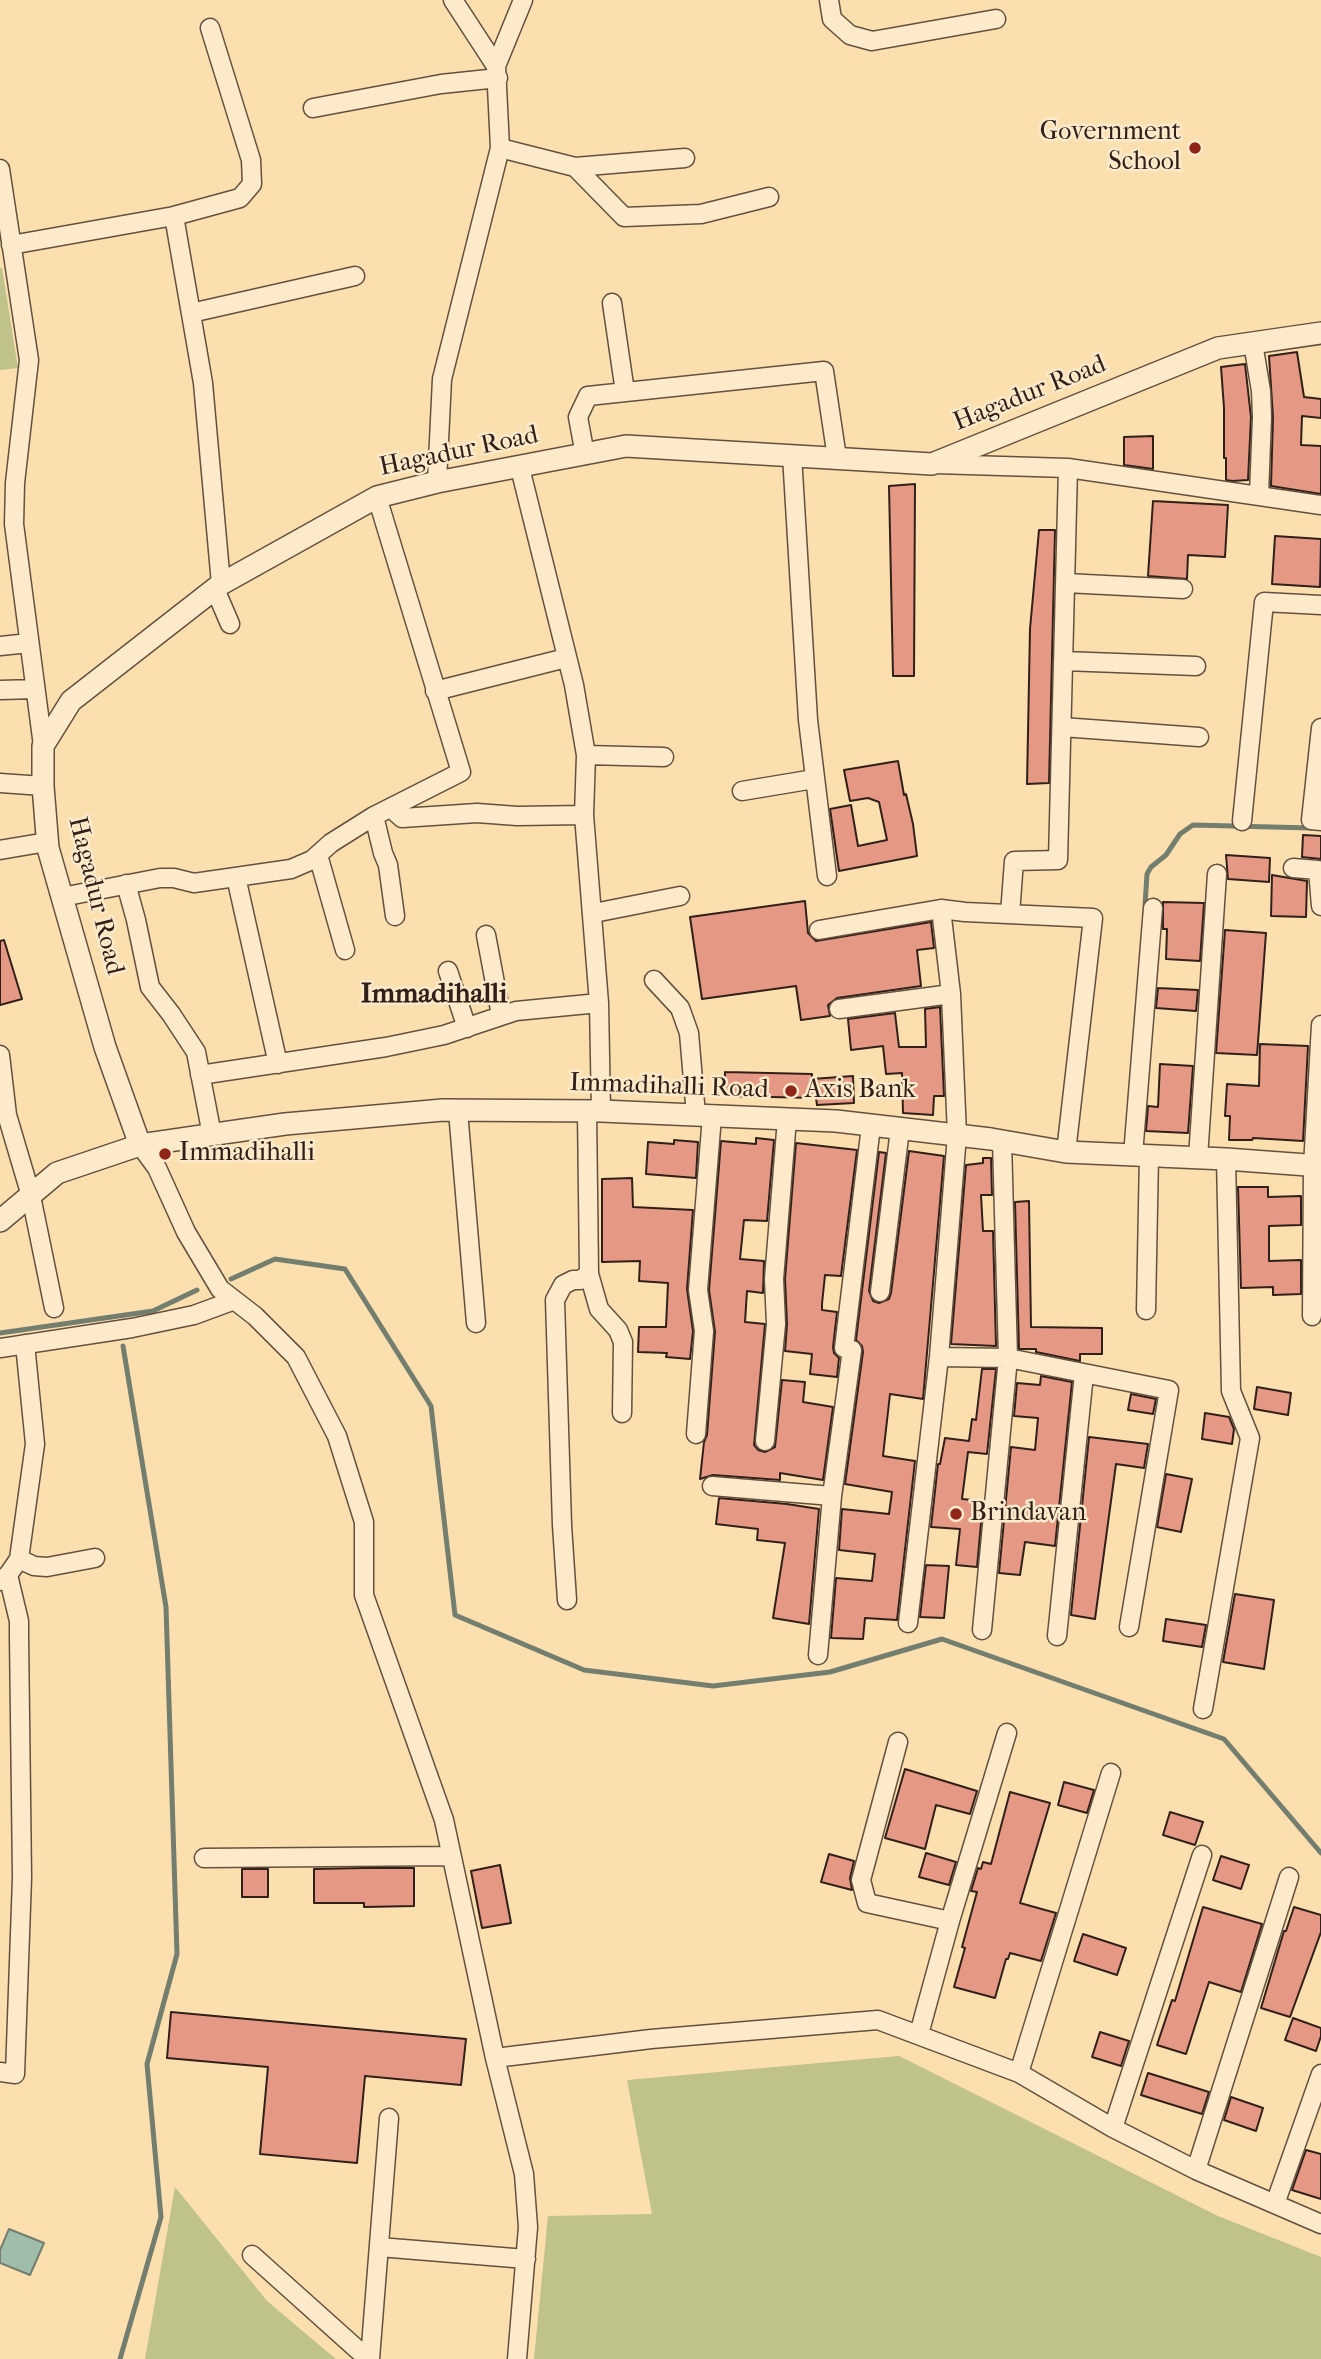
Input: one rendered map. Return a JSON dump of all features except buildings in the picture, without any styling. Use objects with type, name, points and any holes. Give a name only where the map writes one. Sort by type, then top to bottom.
[{"type":"street","points":[[453,0],[497,72]]},
{"type":"street","points":[[437,482],[442,379],[499,148],[497,72],[523,0]]},
{"type":"street","points":[[829,0],[832,19],[850,35],[872,41],[996,19]]},
{"type":"street","points":[[11,244],[174,216],[240,198],[252,184],[251,160],[210,28]]},
{"type":"street","points":[[313,108],[497,72]]},
{"type":"street","points":[[499,148],[575,167],[685,158]]},
{"type":"street","points":[[575,167],[624,217],[701,215],[769,197]]},
{"type":"street","points":[[0,170],[29,360],[15,483],[7,525],[29,643],[43,746]]},
{"type":"street","points":[[174,216],[203,383],[218,587],[230,624]]},
{"type":"street","points":[[191,313],[355,276]]},
{"type":"street","points":[[612,303],[625,392]]},
{"type":"street","name":"Hagadur Road","points":[[140,1145],[105,1047],[47,842],[43,746],[71,701],[218,587],[377,497],[437,482],[626,446],[932,464],[1218,348],[1321,333]]},
{"type":"street","points":[[1253,343],[1261,391],[1259,495]]},
{"type":"street","points":[[585,454],[578,417],[588,396],[824,370],[837,458]]},
{"type":"street","points":[[792,455],[800,611],[814,779],[827,876]]},
{"type":"street","points":[[932,464],[1068,468],[1321,505]]},
{"type":"street","points":[[520,468],[574,685],[586,755],[584,815],[594,913],[599,1003],[589,1273],[599,1309],[618,1330],[623,1342],[622,1413]]},
{"type":"street","points":[[1010,914],[1014,861],[1058,860],[1068,468]]},
{"type":"street","points":[[62,897],[160,878],[194,883],[291,870],[312,860],[331,843],[374,816],[461,772],[377,497]]},
{"type":"street","points":[[1066,583],[1183,589]]},
{"type":"street","points":[[1242,821],[1264,602],[1321,605]]},
{"type":"street","points":[[0,646],[29,643]]},
{"type":"street","points":[[435,691],[566,658]]},
{"type":"street","points":[[1064,662],[1196,666]]},
{"type":"street","points":[[0,690],[35,689]]},
{"type":"street","points":[[1062,727],[1199,737]]},
{"type":"street","points":[[1321,728],[1311,820],[1321,821]]},
{"type":"street","points":[[586,755],[664,757]]},
{"type":"street","points":[[742,791],[814,779]]},
{"type":"street","points":[[0,783],[43,786]]},
{"type":"street","points":[[391,807],[402,818],[477,813],[517,816],[584,815]]},
{"type":"street","points":[[374,816],[388,865],[395,916]]},
{"type":"street","points":[[0,850],[47,842]]},
{"type":"street","points":[[318,855],[345,950]]},
{"type":"street","points":[[1293,868],[1318,870],[1321,906]]},
{"type":"street","points":[[1198,1158],[1217,874]]},
{"type":"street","points":[[236,877],[278,1064]]},
{"type":"street","points":[[126,884],[150,987],[196,1052],[212,1135]]},
{"type":"street","points":[[594,913],[680,896]]},
{"type":"street","points":[[1146,1310],[1141,1155],[1153,908]]},
{"type":"street","points":[[908,1623],[939,1357],[957,1135],[951,994],[941,909]]},
{"type":"street","points":[[819,930],[941,909],[1093,918],[1066,1152]]},
{"type":"street","points":[[486,935],[501,1015]]},
{"type":"street","points":[[448,971],[467,1028]]},
{"type":"street","points":[[654,980],[680,1008],[690,1033],[704,1115],[698,1290],[704,1331],[696,1434]]},
{"type":"street","points":[[839,1009],[951,994]]},
{"type":"street","points":[[200,1075],[387,1047],[444,1035],[516,1011],[599,1003]]},
{"type":"street","points":[[1312,1316],[1321,1025]]},
{"type":"street","points":[[0,1055],[4,1116],[31,1196],[54,1308]]},
{"type":"street","points":[[458,1111],[476,1323]]},
{"type":"street","name":"Immadihalli Road","points":[[0,1221],[58,1173],[140,1145],[285,1124],[458,1111],[594,1111],[836,1121],[1002,1141],[1066,1152],[1317,1166]]},
{"type":"street","points":[[765,1441],[776,1324],[774,1279],[787,1119]]},
{"type":"street","points":[[818,1655],[832,1496],[852,1350],[844,1348],[871,1126]]},
{"type":"street","points":[[880,1292],[900,1129]]},
{"type":"street","points":[[982,1630],[1008,1358],[1002,1141]]},
{"type":"street","points":[[140,1145],[157,1168],[186,1232],[220,1289],[232,1301],[255,1316],[296,1357],[337,1436],[364,1522],[364,1595],[444,1820],[495,2059],[524,2174],[528,2227],[517,2359]]},
{"type":"street","points":[[1203,1709],[1250,1437],[1231,1391],[1226,1159]]},
{"type":"street","points":[[567,1600],[555,1300],[563,1285],[580,1280],[589,1273]]},
{"type":"street","points":[[0,1348],[132,1328],[194,1315],[232,1301]]},
{"type":"street","points":[[0,2072],[15,2074],[22,1878],[19,1621],[4,1578],[19,1559],[35,1444],[25,1344]]},
{"type":"street","points":[[939,1357],[1008,1358],[1169,1390],[1129,1628]]},
{"type":"street","points":[[1057,1636],[1084,1374]]},
{"type":"street","points":[[712,1486],[832,1496]]},
{"type":"street","points":[[19,1559],[34,1566],[47,1567],[95,1558]]},
{"type":"street","points":[[919,2034],[1007,1732]]},
{"type":"street","points":[[898,1742],[861,1880],[867,1903],[950,1921]]},
{"type":"street","points":[[1019,2073],[1111,1773]]},
{"type":"street","points":[[1113,2128],[1202,1855]]},
{"type":"street","points":[[204,1858],[451,1856]]},
{"type":"street","points":[[1196,2170],[1289,1877]]},
{"type":"street","points":[[495,2059],[652,2039],[878,2020],[1019,2073],[1113,2128],[1196,2170],[1321,2224]]},
{"type":"street","points":[[1275,2204],[1321,2074]]},
{"type":"street","points":[[369,2359],[389,2119]]},
{"type":"street","points":[[379,2247],[526,2259]]},
{"type":"street","points":[[252,2255],[369,2359]]},
{"type":"green space","points":[[0,268],[18,368],[0,370]]},
{"type":"green space","points":[[899,2056],[1218,2216],[1321,2257],[1321,2359],[534,2359],[548,2216],[652,2214],[627,2080]]},
{"type":"green space","points":[[175,2187],[267,2301],[336,2359],[145,2359]]},
{"type":"shaded area","points":[[9,2229],[44,2243],[30,2275],[0,2263],[0,2250]]},
{"type":"waterway","points":[[1145,905],[1147,874],[1151,867],[1166,855],[1180,834],[1193,825],[1311,828]]},
{"type":"waterway","points":[[231,1279],[275,1259],[345,1269],[431,1406],[455,1615],[584,1670],[713,1686],[830,1672],[942,1639],[1224,1739],[1321,1853]]},
{"type":"waterway","points":[[0,1333],[153,1311],[197,1290]]},
{"type":"waterway","points":[[120,2359],[161,2217],[147,2064],[177,1954],[166,1607],[123,1346]]},
{"type":"place","name":"Government School","points":[[1195,148]]},
{"type":"place","name":"Axis Bank","points":[[791,1091]]},
{"type":"place","name":"Immadihalli","points":[[165,1154]]},
{"type":"place","name":"Brindavan","points":[[956,1514]]},
{"type":"district","name":"Immadihalli","points":[[434,995]]}]
